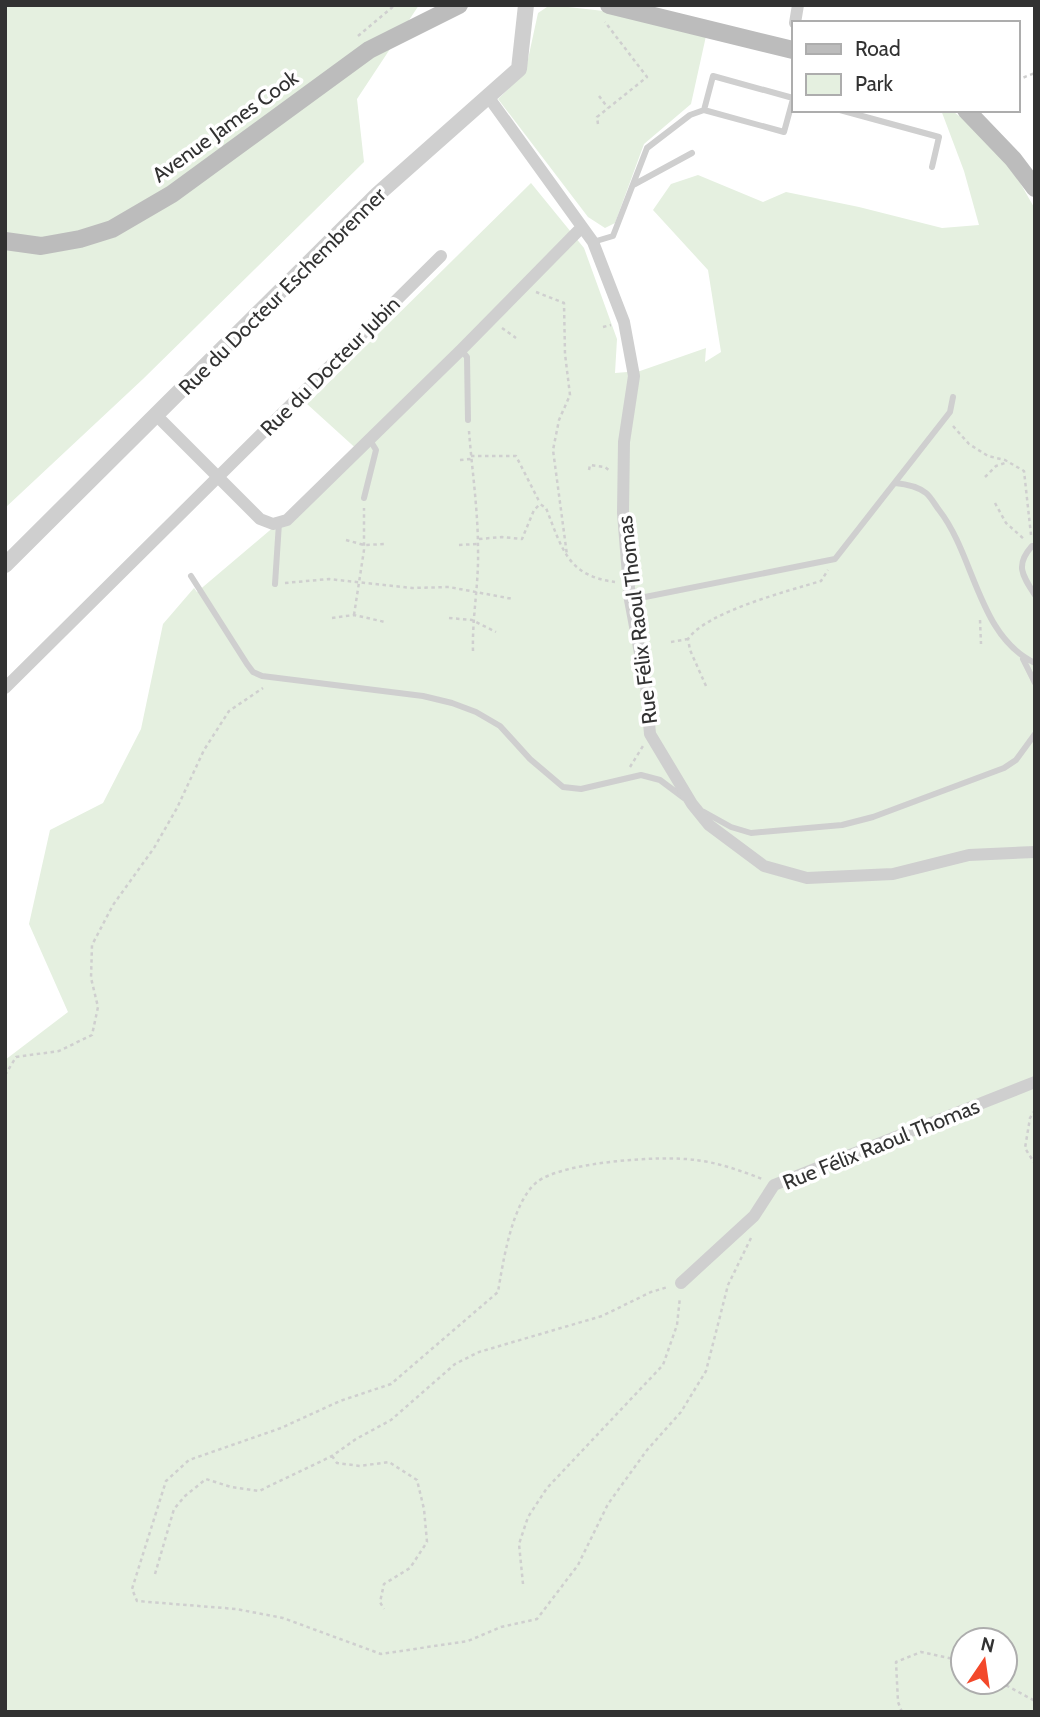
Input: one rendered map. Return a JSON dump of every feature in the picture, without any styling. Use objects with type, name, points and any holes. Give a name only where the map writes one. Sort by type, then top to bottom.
[{"type":"main road","name":"Avenue James Cook","points":[[5,241],[41,246],[80,239],[112,229],[172,194],[369,50],[459,5]]},
{"type":"main road","points":[[606,12],[792,46]]},
{"type":"main road","points":[[968,112],[1035,188]]},
{"type":"street","name":"Rue du Docteur Eschembrenner","points":[[5,565],[378,194],[519,69],[526,5]]},
{"type":"street","name":"Rue Félix Raoul Thomas","points":[[487,96],[593,242],[624,322],[634,376],[625,442],[623,513],[630,600],[646,685],[650,734],[692,804],[709,825],[764,866],[807,877],[892,874],[969,855],[1035,852]]},
{"type":"street","points":[[156,416],[260,519],[273,524],[287,520],[582,227]]},
{"type":"street","name":"Rue du Docteur Jubin","points":[[5,688],[441,256]]},
{"type":"street","name":"Rue Félix Raoul Thomas","points":[[681,1283],[754,1216],[774,1185],[1035,1082]]},
{"type":"lane","points":[[704,110],[713,76],[792,98]]},
{"type":"lane","points":[[593,242],[613,236],[647,148],[690,115],[704,110],[784,132],[792,102]]},
{"type":"lane","points":[[847,112],[939,138],[932,167]]},
{"type":"lane","points":[[635,184],[692,153]]},
{"type":"lane","points":[[461,350],[467,356],[468,420]]},
{"type":"lane","points":[[630,600],[835,559],[945,419],[950,412],[953,397]]},
{"type":"lane","points":[[365,498],[376,450],[370,438]]},
{"type":"lane","points":[[895,483],[911,485],[926,493],[944,516],[959,543],[984,604],[1002,635],[1018,655],[1035,663]]},
{"type":"lane","points":[[275,584],[279,523]]},
{"type":"lane","points":[[1034,546],[1023,556],[1022,575],[1035,595]]},
{"type":"lane","points":[[191,576],[253,672],[273,678],[424,696],[452,703],[476,712],[500,726],[530,759],[564,787],[581,789],[641,775],[660,780],[692,804],[731,827],[751,834],[842,825],[873,817],[1004,768],[1016,760],[1035,734]]},
{"type":"lane","points":[[1022,657],[1035,683]]},
{"type":"path","points":[[598,124],[597,117],[647,77],[621,44],[606,12]]},
{"type":"path","points":[[617,48],[621,44]]},
{"type":"path","points":[[599,96],[608,108]]},
{"type":"path","points":[[523,287],[564,303],[565,354],[570,395],[559,420],[553,450],[567,555]]},
{"type":"path","points":[[945,419],[969,444],[988,456],[1008,462],[1024,471],[1034,546]]},
{"type":"path","points":[[468,420],[478,539],[477,593],[472,620],[473,651]]},
{"type":"path","points":[[460,460],[516,456],[540,505],[546,508],[567,555],[580,572],[598,580],[629,584]]},
{"type":"path","points":[[985,477],[996,466],[1008,462]]},
{"type":"path","points":[[589,470],[590,465],[605,467],[624,482]]},
{"type":"path","points":[[354,615],[364,545],[365,498]]},
{"type":"path","points":[[995,503],[1006,523],[1034,546]]},
{"type":"path","points":[[478,539],[522,539],[534,510],[540,505]]},
{"type":"path","points":[[346,540],[364,545],[385,544]]},
{"type":"path","points":[[459,545],[478,544]]},
{"type":"path","points":[[706,686],[690,650],[688,639],[694,630],[750,602],[821,581],[835,559]]},
{"type":"path","points":[[275,584],[330,579],[412,588],[449,587],[513,599]]},
{"type":"path","points":[[332,618],[354,615],[385,622]]},
{"type":"path","points":[[449,618],[472,620],[496,632]]},
{"type":"path","points":[[671,642],[688,639]]},
{"type":"path","points":[[5,1075],[16,1057],[59,1051],[92,1035],[98,1007],[91,978],[92,945],[113,905],[154,848],[177,808],[204,750],[229,711],[273,678]]},
{"type":"path","points":[[623,778],[650,734]]},
{"type":"path","points":[[1035,1110],[1030,1118],[1026,1148],[1035,1164]]},
{"type":"path","points":[[754,1216],[753,1233],[728,1285],[706,1371],[681,1412],[647,1450],[608,1504],[578,1565],[537,1619],[501,1627],[468,1641],[381,1654],[283,1618],[236,1609],[137,1601],[132,1589],[166,1481],[189,1460],[281,1429],[340,1401],[391,1384],[498,1292],[504,1254],[517,1210],[537,1182],[571,1168],[625,1160],[695,1160],[751,1175],[774,1185]]},
{"type":"path","points":[[155,1574],[174,1508],[206,1479],[231,1487],[259,1491],[332,1456],[391,1420],[455,1364],[479,1352],[602,1316],[651,1292],[681,1283],[677,1325],[663,1365],[547,1488],[528,1517],[519,1544],[523,1584]]},
{"type":"path","points":[[332,1456],[337,1463],[360,1466],[389,1462],[417,1480],[424,1508],[427,1542],[410,1569],[384,1584],[380,1602],[384,1609]]},
{"type":"path","points":[[902,1712],[898,1702],[896,1662],[921,1652],[949,1658]]},
{"type":"path","points":[[1019,1692],[1035,1701]]},
{"type":"green space","points":[[5,5],[419,5],[357,99],[364,162],[143,379],[5,508]]},
{"type":"green space","points":[[550,5],[613,12],[706,36],[691,104],[644,144],[615,223],[605,228],[588,217],[498,99],[525,73],[538,13]]},
{"type":"green space","points":[[942,112],[954,112],[970,124],[1010,165],[1035,209],[1035,1712],[5,1712],[5,1060],[68,1012],[29,924],[50,830],[103,803],[141,729],[163,624],[194,588],[197,592],[361,453],[307,404],[531,183],[584,248],[617,339],[615,373],[640,371],[706,348],[705,362],[721,352],[708,270],[653,210],[671,184],[698,175],[763,202],[786,192],[942,228],[979,225],[964,171]]}]
